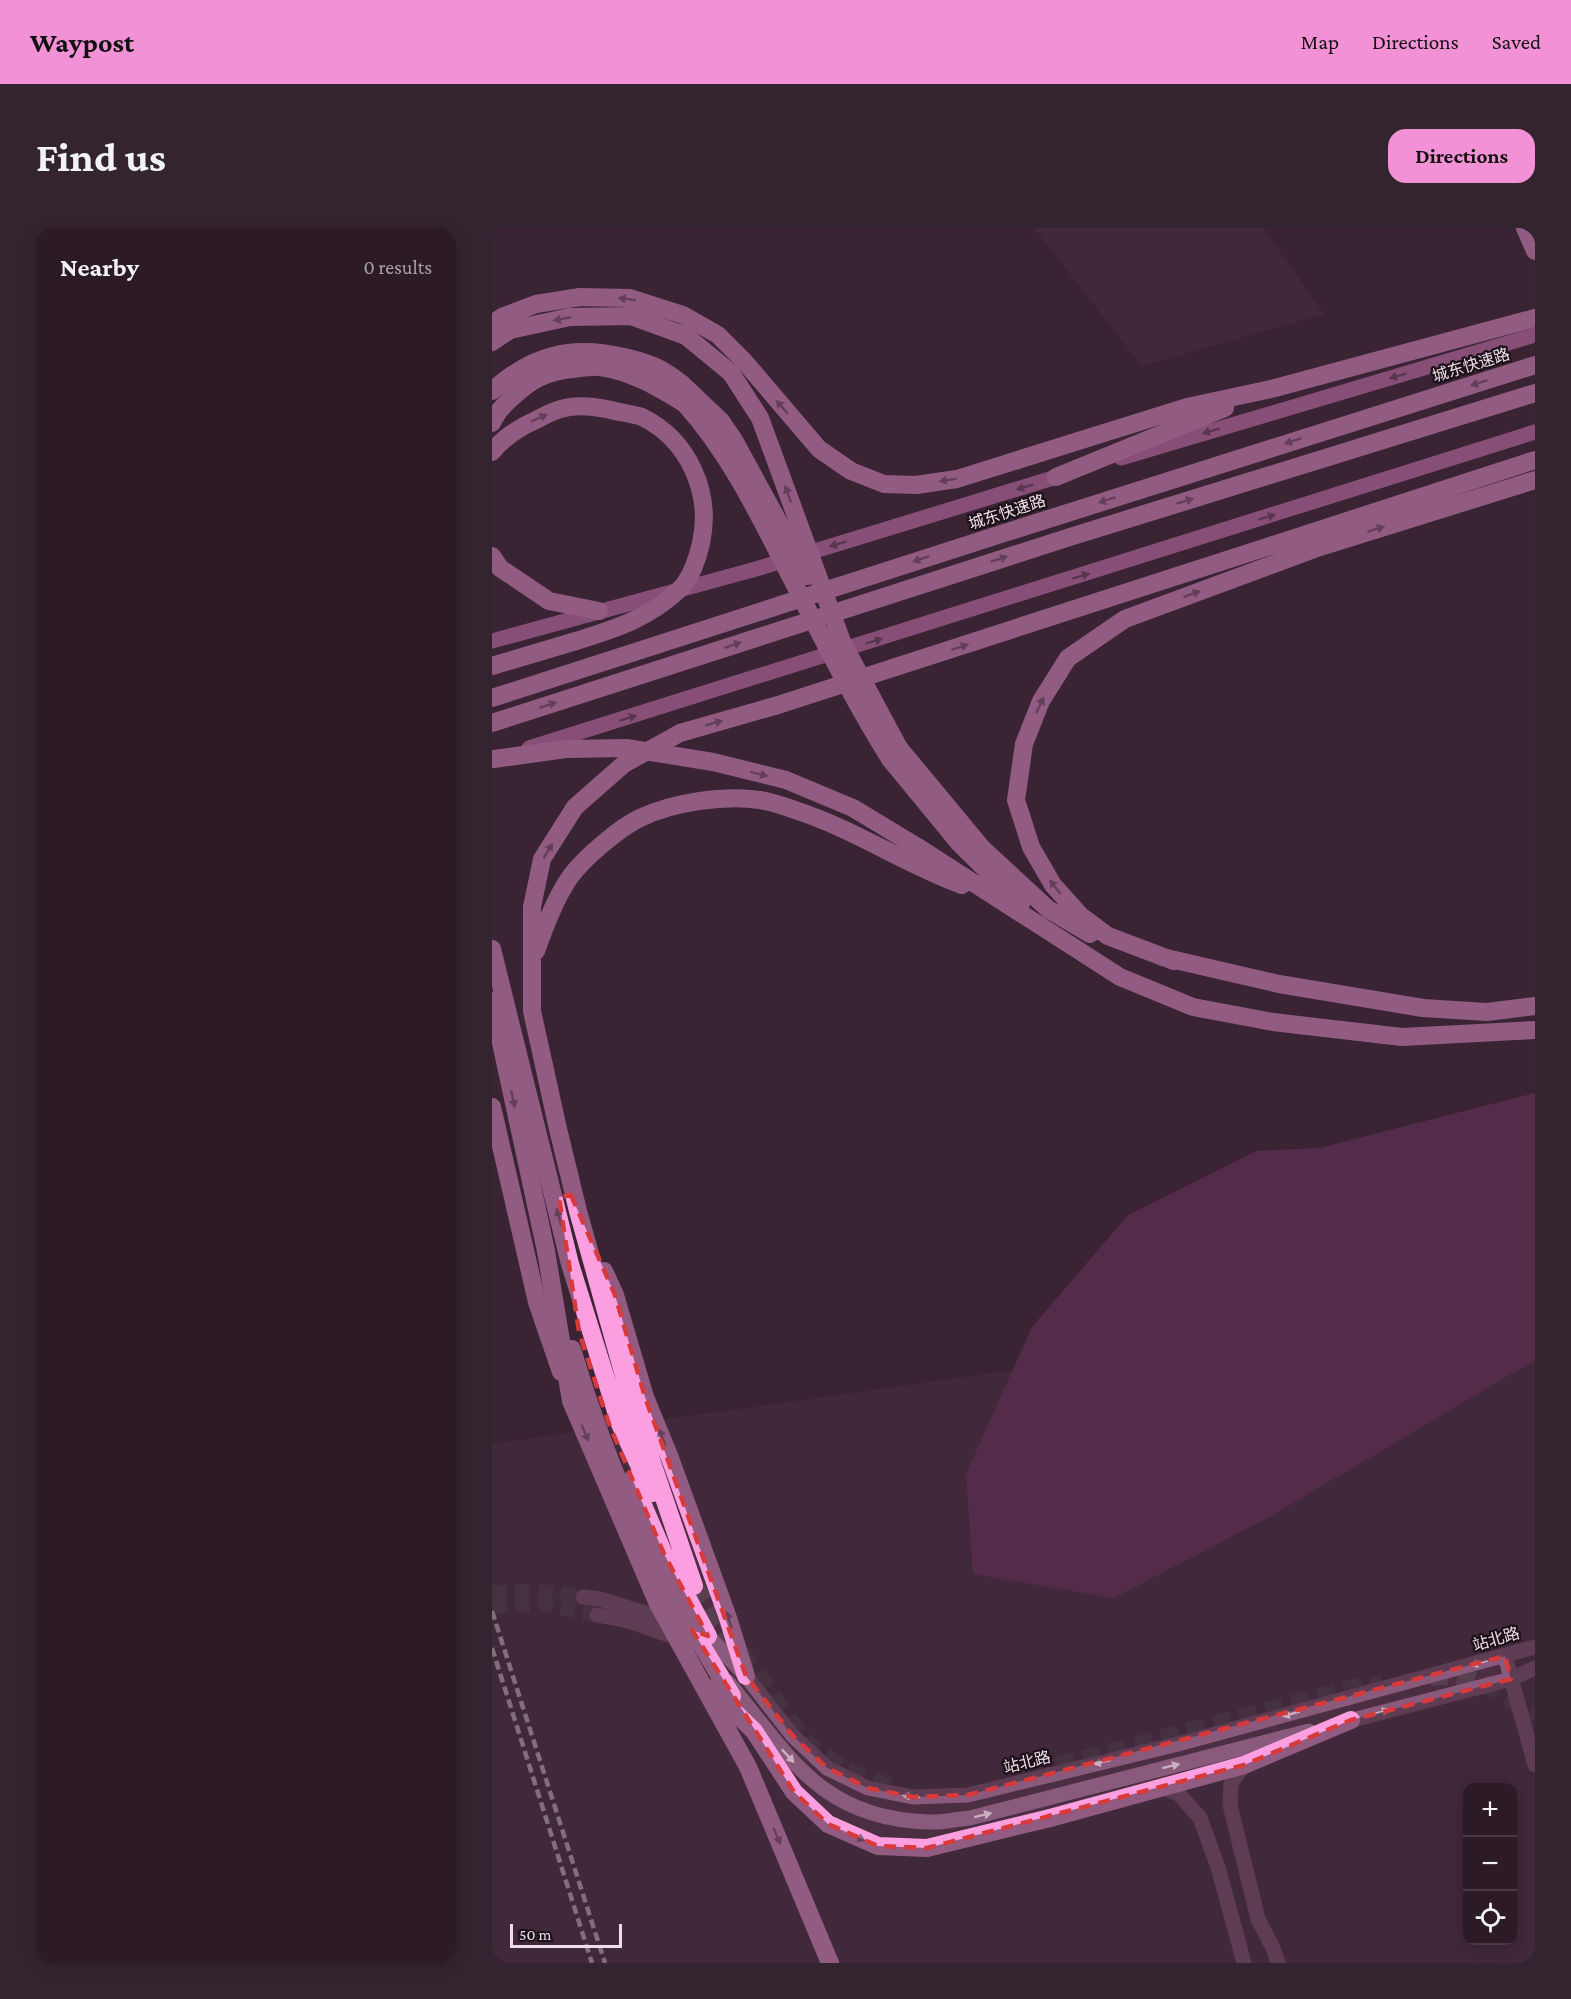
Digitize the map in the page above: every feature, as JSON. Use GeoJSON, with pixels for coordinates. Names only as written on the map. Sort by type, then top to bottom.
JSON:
{"type":"FeatureCollection","features":[{"type":"Feature","properties":{"kind":"highway"},"geometry":{"type":"LineString","coordinates":[[1525,228],[1535,251]]}},
{"type":"Feature","properties":{"kind":"highway"},"geometry":{"type":"LineString","coordinates":[[492,324],[502,317],[536,304],[580,297],[630,298],[683,315],[718,335],[819,449],[851,471],[884,484],[916,485],[957,479],[1188,407],[1271,389],[1535,318]]}},
{"type":"Feature","properties":{"kind":"highway"},"geometry":{"type":"LineString","coordinates":[[492,342],[510,330],[570,316],[631,316],[686,336],[731,373],[760,418],[844,647]]}},
{"type":"Feature","properties":{"kind":"highway"},"geometry":{"type":"LineString","coordinates":[[492,391],[505,379],[530,364],[571,351],[599,352],[663,368],[682,384],[721,421],[734,440],[844,647],[894,753],[982,848],[1048,909],[1088,934],[1174,961],[1279,984],[1423,1008],[1487,1012],[1535,1006]]}},
{"type":"Feature","properties":{"kind":"highway","name":"城东快速路"},"geometry":{"type":"LineString","coordinates":[[492,698],[1535,365]]}},
{"type":"Feature","properties":{"kind":"highway"},"geometry":{"type":"LineString","coordinates":[[492,423],[495,415],[513,396],[535,378],[557,370],[598,366],[622,372],[658,388],[685,404],[707,429],[729,460],[857,706],[959,843],[1046,930]]}},
{"type":"Feature","properties":{"kind":"highway"},"geometry":{"type":"LineString","coordinates":[[1056,477],[1271,389]]}},
{"type":"Feature","properties":{"kind":"highway"},"geometry":{"type":"LineString","coordinates":[[492,723],[1058,540],[1535,393]]}},
{"type":"Feature","properties":{"kind":"highway"},"geometry":{"type":"LineString","coordinates":[[492,452],[525,424],[562,408],[600,407],[641,417],[672,438],[693,466],[702,496],[705,523],[693,568],[683,587],[657,608],[624,626],[492,666]]}},
{"type":"Feature","properties":{"kind":"highway"},"geometry":{"type":"LineString","coordinates":[[498,1004],[566,1245],[620,1424],[694,1586],[631,1401],[578,1211],[532,1011],[532,907],[542,859],[575,807],[624,764],[680,733],[778,705],[1535,460]]}},
{"type":"Feature","properties":{"kind":"highway"},"geometry":{"type":"LineString","coordinates":[[1174,961],[1108,936],[1081,916],[1053,885],[1031,847],[1016,800],[1024,744],[1041,701],[1068,658],[1125,619],[1314,549],[1535,480]]}},
{"type":"Feature","properties":{"kind":"highway"},"geometry":{"type":"LineString","coordinates":[[492,556],[500,568],[549,602],[599,611]]}},
{"type":"Feature","properties":{"kind":"highway"},"geometry":{"type":"LineString","coordinates":[[493,759],[566,749],[626,748],[713,762],[786,780],[853,808],[1120,977],[1193,1007],[1273,1022],[1402,1037],[1535,1030]]}},
{"type":"Feature","properties":{"kind":"highway"},"geometry":{"type":"LineString","coordinates":[[531,964],[550,914],[571,876],[599,847],[639,818],[684,803],[760,800],[797,810],[863,837],[944,878],[997,898]]}},
{"type":"Feature","properties":{"kind":"highway"},"geometry":{"type":"LineString","coordinates":[[492,949],[498,1004],[549,1269],[571,1401]]}},
{"type":"Feature","properties":{"kind":"highway"},"geometry":{"type":"LineString","coordinates":[[492,1107],[537,1302],[571,1401],[658,1604],[748,1767],[830,1963]]}},
{"type":"Feature","properties":{"kind":"highway"},"geometry":{"type":"LineString","coordinates":[[578,1211],[615,1295],[645,1397],[670,1458],[727,1615],[746,1676]]}},
{"type":"Feature","properties":{"kind":"highway"},"geometry":{"type":"LineString","coordinates":[[566,1245],[579,1332],[609,1424],[664,1554],[708,1636]]}},
{"type":"Feature","properties":{"kind":"highway"},"geometry":{"type":"LineString","coordinates":[[549,1269],[589,1405],[639,1527],[686,1620],[754,1731],[794,1792],[828,1824],[878,1846],[927,1848],[1050,1818],[1244,1765],[1351,1720]]}},
{"type":"Feature","properties":{"kind":"highway"},"geometry":{"type":"LineString","coordinates":[[658,1604],[727,1705],[754,1731]]}},
{"type":"Feature","properties":{"kind":"main road"},"geometry":{"type":"LineString","coordinates":[[492,641],[756,569],[1056,477],[1535,335]]}},
{"type":"Feature","properties":{"kind":"main road"},"geometry":{"type":"LineString","coordinates":[[493,759],[1535,432]]}},
{"type":"Feature","properties":{"kind":"street","name":"站北路"},"geometry":{"type":"LineString","coordinates":[[583,1597],[600,1599],[664,1618],[708,1636],[746,1676],[792,1736],[827,1768],[868,1788],[913,1797],[968,1795],[1178,1744],[1535,1647]]}},
{"type":"Feature","properties":{"kind":"street"},"geometry":{"type":"LineString","coordinates":[[597,1615],[628,1621],[692,1643],[729,1683],[774,1741],[808,1777],[842,1803],[888,1818],[930,1822],[970,1818],[1511,1679],[1535,1668]]}},
{"type":"Feature","properties":{"kind":"street"},"geometry":{"type":"LineString","coordinates":[[1505,1656],[1535,1765]]}},
{"type":"Feature","properties":{"kind":"street"},"geometry":{"type":"LineString","coordinates":[[1244,1765],[1231,1783],[1230,1805],[1268,1963]]}},
{"type":"Feature","properties":{"kind":"street"},"geometry":{"type":"LineString","coordinates":[[1162,1787],[1179,1794],[1200,1818],[1218,1867],[1244,1963]]}},
{"type":"Feature","properties":{"kind":"street"},"geometry":{"type":"LineString","coordinates":[[1258,1919],[1278,1963]]}},
{"type":"Feature","properties":{"kind":"highlighted area"},"geometry":{"type":"Polygon","coordinates":[[[571,1195],[615,1295],[645,1397],[746,1676],[792,1735],[827,1768],[868,1788],[913,1797],[968,1795],[1505,1656],[1511,1679],[1351,1720],[1244,1765],[927,1848],[878,1846],[828,1824],[794,1792],[692,1630],[708,1636],[664,1554],[609,1424],[579,1332],[559,1197],[571,1195]]]}},
{"type":"Feature","properties":{"kind":"shaded area"},"geometry":{"type":"Polygon","coordinates":[[[1034,228],[1263,228],[1324,314],[1142,366],[1034,228]]]}},
{"type":"Feature","properties":{"kind":"shaded area"},"geometry":{"type":"Polygon","coordinates":[[[1535,1093],[1535,1360],[1271,1516],[1114,1598],[973,1574],[966,1474],[1032,1327],[1128,1215],[1256,1151],[1320,1148],[1535,1093]]]}},
{"type":"Feature","properties":{"kind":"shaded area"},"geometry":{"type":"Polygon","coordinates":[[[1535,1296],[1535,1963],[492,1963],[492,1444],[1535,1296]]]}},
{"type":"Feature","properties":{"kind":"tunnel"},"geometry":{"type":"LineString","coordinates":[[694,1586],[804,1741],[845,1771],[894,1788]]}},
{"type":"Feature","properties":{"kind":"tunnel"},"geometry":{"type":"LineString","coordinates":[[492,1593],[537,1591],[583,1597]]}},
{"type":"Feature","properties":{"kind":"tunnel"},"geometry":{"type":"LineString","coordinates":[[492,1607],[539,1604],[597,1615]]}},
{"type":"Feature","properties":{"kind":"tunnel"},"geometry":{"type":"LineString","coordinates":[[1430,1677],[1460,1677],[1487,1686],[1512,1700],[1535,1719]]}},
{"type":"Feature","properties":{"kind":"tunnel"},"geometry":{"type":"LineString","coordinates":[[1057,1766],[1354,1688],[1382,1684]]}},
{"type":"Feature","properties":{"kind":"railway"},"geometry":{"type":"LineString","coordinates":[[492,1611],[605,1963]]}},
{"type":"Feature","properties":{"kind":"railway"},"geometry":{"type":"LineString","coordinates":[[492,1648],[592,1963]]}}]}
